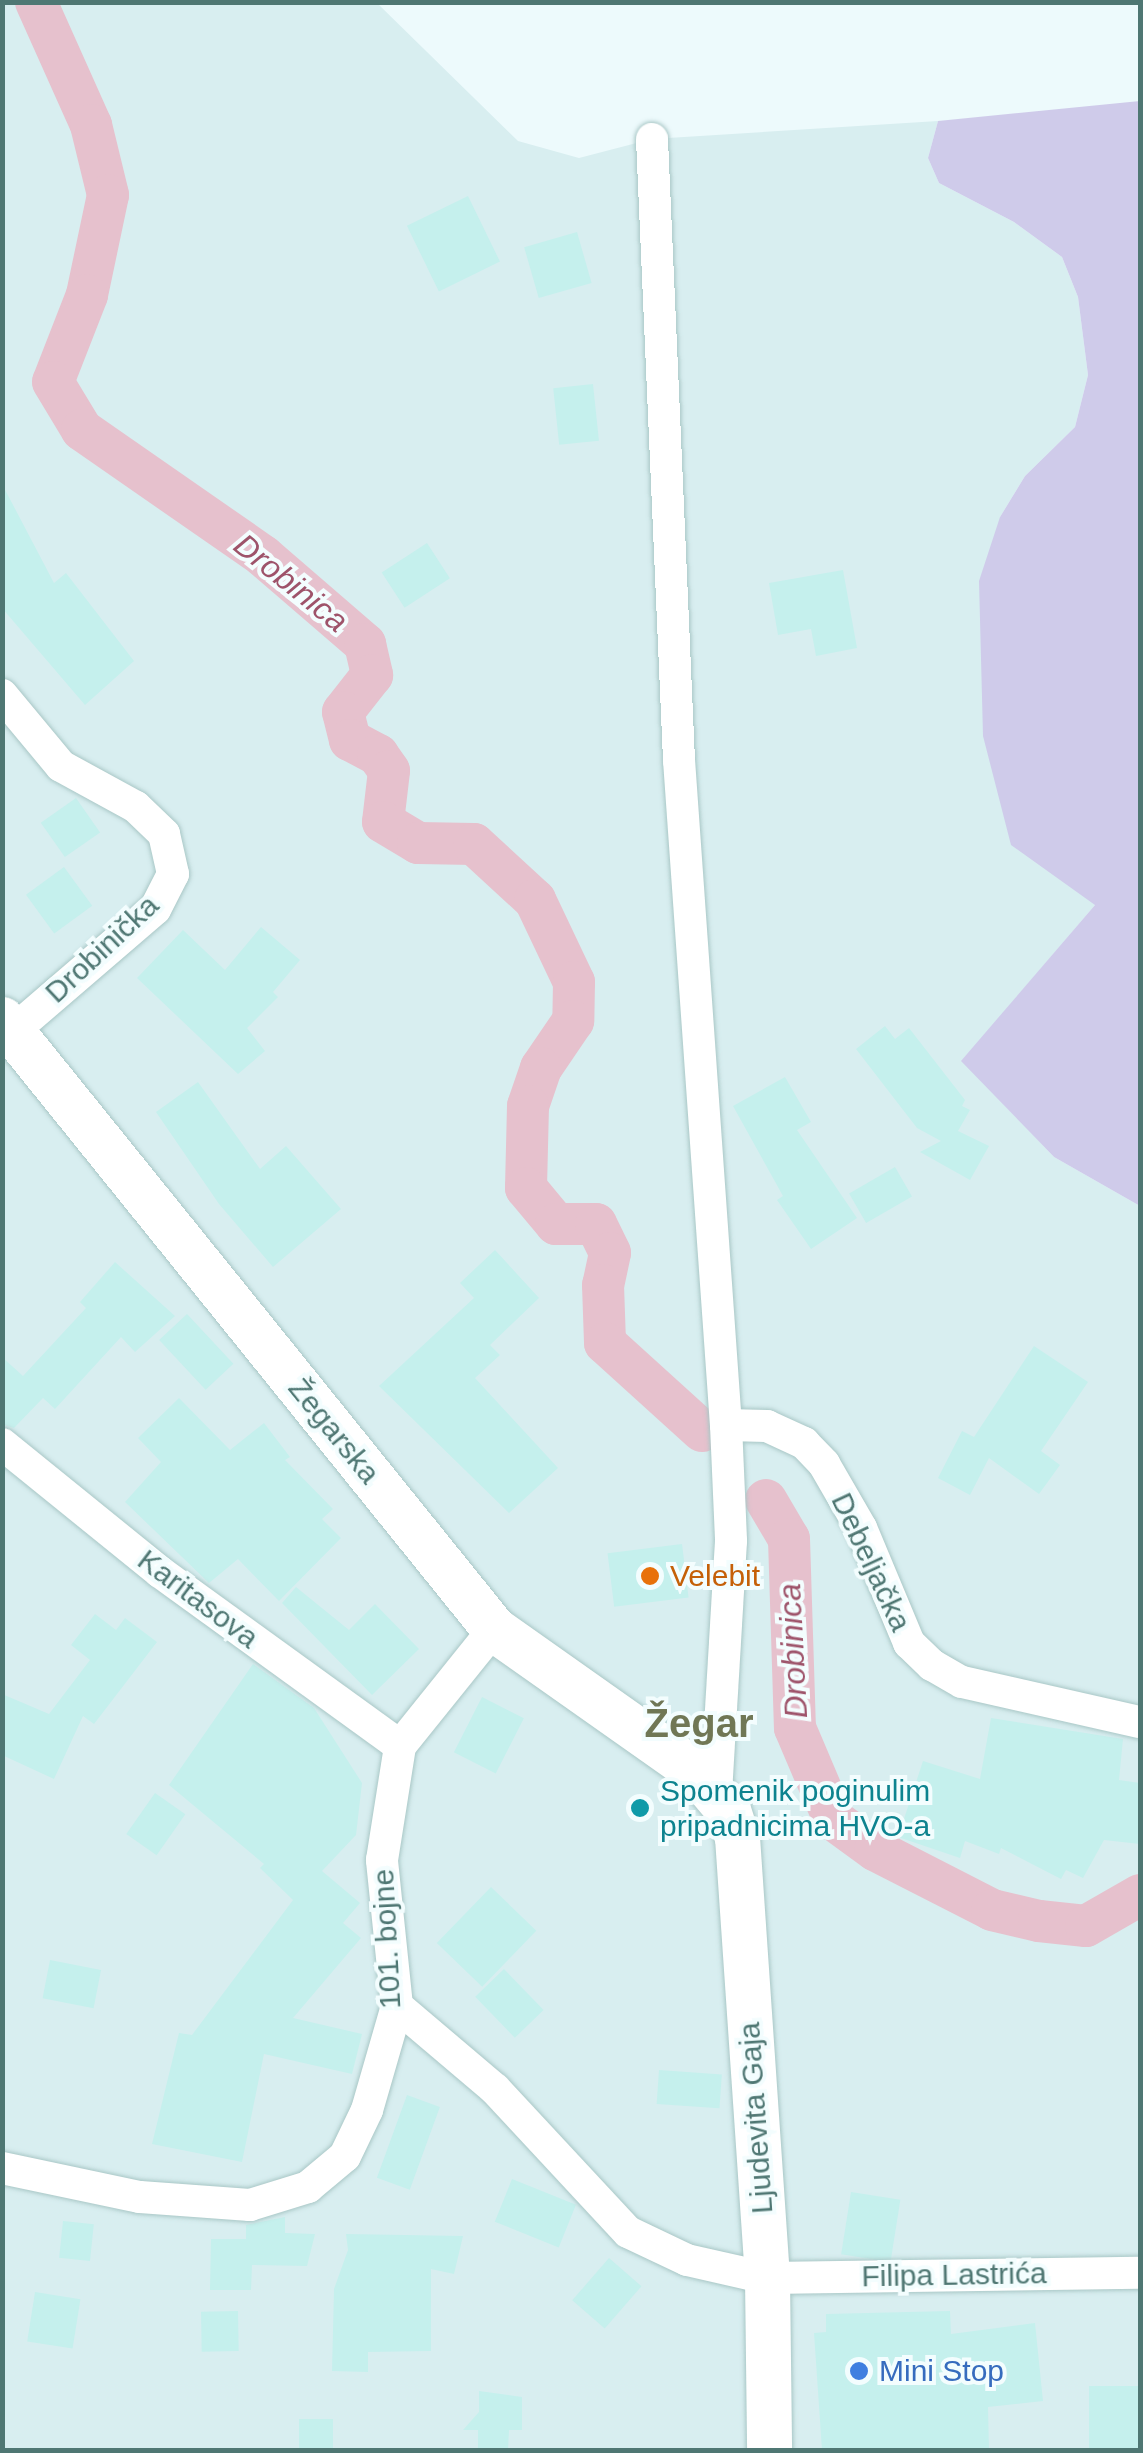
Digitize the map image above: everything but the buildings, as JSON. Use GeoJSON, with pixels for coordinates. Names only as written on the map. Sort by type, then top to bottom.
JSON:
{"type":"FeatureCollection","features":[{"type":"Feature","properties":{"kind":"street"},"geometry":{"type":"LineString","coordinates":[[652,139],[679,760],[731,1541],[716,1790]]}},
{"type":"Feature","properties":{"kind":"street","name":"Drobinička"},"geometry":{"type":"LineString","coordinates":[[2,695],[61,766],[136,806],[164,834],[173,874],[154,909],[7,1025]]}},
{"type":"Feature","properties":{"kind":"street","name":"Žegarska"},"geometry":{"type":"LineString","coordinates":[[7,1025],[494,1628],[716,1790]]}},
{"type":"Feature","properties":{"kind":"street","name":"Debeljačka"},"geometry":{"type":"LineString","coordinates":[[726,1426],[767,1426],[804,1443],[824,1464],[861,1528],[909,1643],[932,1666],[962,1682],[1140,1722]]}},
{"type":"Feature","properties":{"kind":"street","name":"Karitasova"},"geometry":{"type":"LineString","coordinates":[[2,1444],[160,1572],[400,1746]]}},
{"type":"Feature","properties":{"kind":"street","name":"101. bojne"},"geometry":{"type":"LineString","coordinates":[[2,2168],[140,2197],[250,2205],[308,2186],[345,2156],[367,2110],[396,2006],[382,1860],[400,1746],[494,1628]]}},
{"type":"Feature","properties":{"kind":"street","name":"Ljudevita Gaja"},"geometry":{"type":"LineString","coordinates":[[716,1790],[738,1837],[767,2278],[768,2450]]}},
{"type":"Feature","properties":{"kind":"street","name":"Filipa Lastrića"},"geometry":{"type":"LineString","coordinates":[[396,2006],[495,2089],[628,2232],[687,2260],[767,2278],[1140,2273]]}},
{"type":"Feature","properties":{"kind":"shaded area"},"geometry":{"type":"Polygon","coordinates":[[[3,3],[377,3],[518,141],[579,158],[652,139],[938,121],[928,158],[939,183],[1014,222],[1062,257],[1078,297],[1088,375],[1075,427],[1025,476],[1000,517],[1095,905],[962,1061],[1054,1157],[1140,1206],[1140,2450],[3,2450],[3,3]]]}},
{"type":"Feature","properties":{"kind":"shaded area"},"geometry":{"type":"Polygon","coordinates":[[[1140,101],[1140,1206],[1054,1157],[961,1061],[1095,905],[1011,845],[983,736],[979,581],[1000,517],[1025,476],[1075,427],[1088,375],[1078,297],[1062,257],[1014,222],[939,183],[928,158],[938,121],[1140,101]]]}},
{"type":"Feature","properties":{"kind":"waterway","name":"Drobinica"},"geometry":{"type":"LineString","coordinates":[[36,2],[91,125],[108,195],[87,295],[53,382],[82,430],[263,556],[365,644],[372,675],[343,712],[350,740],[378,755],[389,771],[383,822],[418,843],[474,844],[535,900],[574,982],[573,1021],[541,1068],[528,1106],[526,1188],[556,1224],[596,1224],[610,1253],[603,1285],[605,1343],[702,1431]]}},
{"type":"Feature","properties":{"kind":"waterway","name":"Drobinica"},"geometry":{"type":"LineString","coordinates":[[766,1500],[789,1539],[795,1728],[834,1820],[875,1850],[992,1910],[1086,1926],[1140,1895]]}},
{"type":"Feature","properties":{"kind":"place","name":"Velebit"},"geometry":{"type":"Point","coordinates":[650,1576]}},
{"type":"Feature","properties":{"kind":"place","name":"Spomenik poginulim pripadnicima HVO-a"},"geometry":{"type":"Point","coordinates":[640,1808]}},
{"type":"Feature","properties":{"kind":"place","name":"Mini Stop"},"geometry":{"type":"Point","coordinates":[859,2371]}},
{"type":"Feature","properties":{"kind":"district","name":"Žegar"},"geometry":{"type":"Point","coordinates":[699,1723]}}]}
